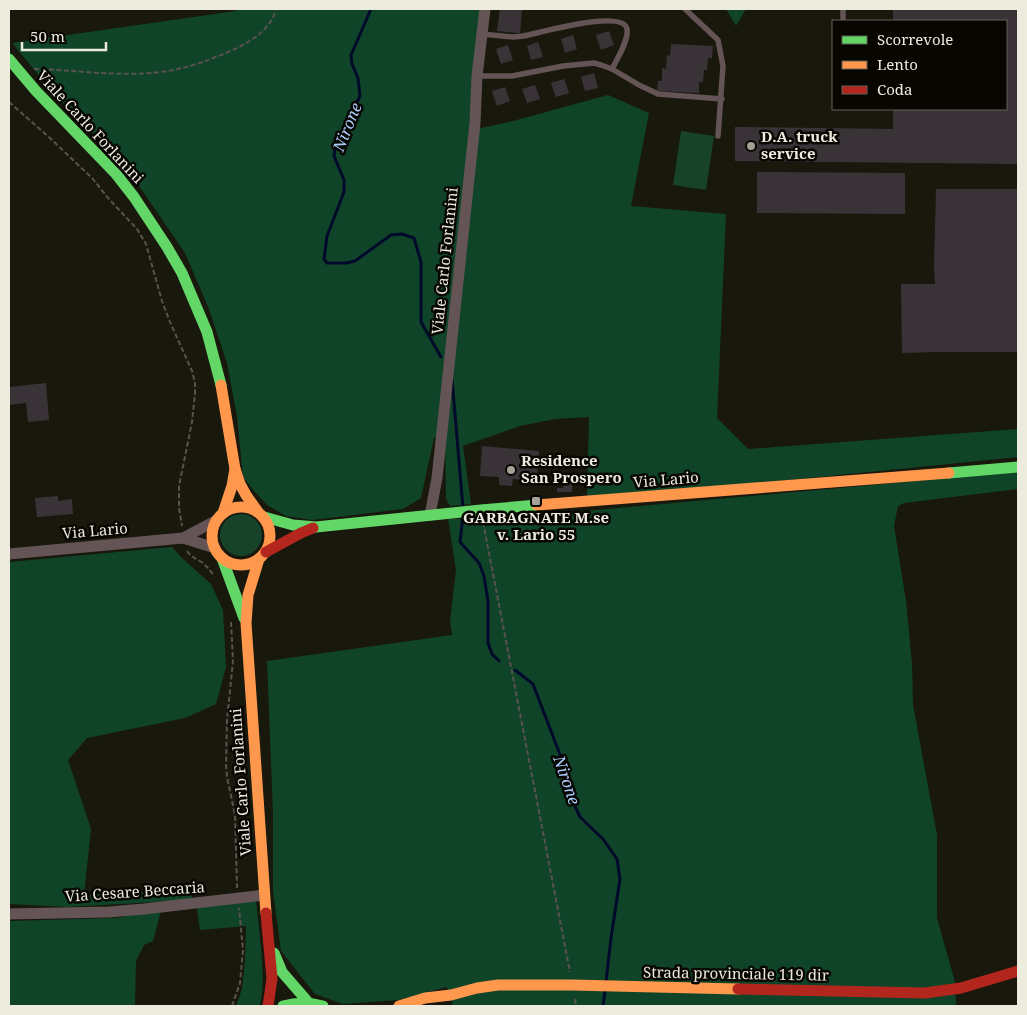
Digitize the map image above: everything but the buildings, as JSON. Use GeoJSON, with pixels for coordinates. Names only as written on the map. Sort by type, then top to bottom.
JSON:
{"type":"FeatureCollection","features":[{"type":"Feature","properties":{"kind":"street","name":"Viale Carlo Forlanini"},"geometry":{"type":"LineString","coordinates":[[430,515],[437,478],[475,123],[477,76],[485,9]]}},
{"type":"Feature","properties":{"kind":"street","name":"Viale Carlo Forlanini"},"geometry":{"type":"LineString","coordinates":[[9,59],[36,91],[116,174],[134,197],[167,247],[182,274],[207,332],[220,378],[230,434],[234,469],[232,486],[220,517]]}},
{"type":"Feature","properties":{"kind":"street","name":"Via Lario"},"geometry":{"type":"LineString","coordinates":[[261,514],[293,525],[316,526],[476,510],[1018,466]]}},
{"type":"Feature","properties":{"kind":"street","name":"Viale Carlo Forlanini"},"geometry":{"type":"LineString","coordinates":[[234,469],[246,495],[261,514]]}},
{"type":"Feature","properties":{"kind":"street"},"geometry":{"type":"LineString","coordinates":[[240,507],[249,508],[261,514],[268,523],[271,538],[269,546],[262,556],[252,563],[244,565],[229,562],[222,558],[215,548],[212,538],[213,529],[220,517],[231,508],[240,507]]}},
{"type":"Feature","properties":{"kind":"street","name":"Via Lario"},"geometry":{"type":"LineString","coordinates":[[183,538],[220,517]]}},
{"type":"Feature","properties":{"kind":"street","name":"Via Lario"},"geometry":{"type":"LineString","coordinates":[[262,556],[316,526]]}},
{"type":"Feature","properties":{"kind":"street","name":"Via Lario"},"geometry":{"type":"LineString","coordinates":[[9,554],[183,538],[215,548]]}},
{"type":"Feature","properties":{"kind":"street","name":"Viale Carlo Forlanini"},"geometry":{"type":"LineString","coordinates":[[262,556],[248,596],[246,623],[264,895],[272,979],[268,1006]]}},
{"type":"Feature","properties":{"kind":"street","name":"Viale Carlo Forlanini"},"geometry":{"type":"LineString","coordinates":[[222,558],[246,623]]}},
{"type":"Feature","properties":{"kind":"street","name":"Via Cesare Beccaria"},"geometry":{"type":"LineString","coordinates":[[9,914],[109,912],[264,895]]}},
{"type":"Feature","properties":{"kind":"street","name":"Viale Carlo Forlanini"},"geometry":{"type":"LineString","coordinates":[[269,940],[282,972],[308,1002]]}},
{"type":"Feature","properties":{"kind":"street","name":"Strada provinciale 119 dir"},"geometry":{"type":"LineString","coordinates":[[399,1006],[430,997],[451,995],[498,985],[632,986],[925,993],[961,988],[1018,971]]}},
{"type":"Feature","properties":{"kind":"street","name":"Strada provinciale 119 dir"},"geometry":{"type":"LineString","coordinates":[[432,1006],[451,995]]}},
{"type":"Feature","properties":{"kind":"street"},"geometry":{"type":"LineString","coordinates":[[283,1006],[299,1002],[323,1006]]}},
{"type":"Feature","properties":{"kind":"lane"},"geometry":{"type":"LineString","coordinates":[[685,9],[718,40],[723,66],[718,136]]}},
{"type":"Feature","properties":{"kind":"lane"},"geometry":{"type":"LineString","coordinates":[[481,34],[513,37],[581,23],[611,21],[622,23],[627,29],[626,40],[612,69]]}},
{"type":"Feature","properties":{"kind":"lane"},"geometry":{"type":"LineString","coordinates":[[477,76],[512,76],[589,63],[612,69],[658,94],[722,99]]}},
{"type":"Feature","properties":{"kind":"path"},"geometry":{"type":"LineString","coordinates":[[34,69],[125,74],[168,71],[190,66],[222,55],[256,37],[267,28],[274,18],[276,9]]}},
{"type":"Feature","properties":{"kind":"path"},"geometry":{"type":"LineString","coordinates":[[476,510],[576,1006]]}},
{"type":"Feature","properties":{"kind":"green space"},"geometry":{"type":"Polygon","coordinates":[[[236,9],[481,9],[472,118],[481,128],[608,95],[649,113],[631,206],[726,214],[717,418],[748,449],[1018,429],[1018,457],[689,490],[587,496],[589,417],[555,419],[520,426],[463,446],[471,504],[450,506],[446,499],[445,439],[434,438],[421,498],[403,509],[312,520],[286,516],[267,505],[243,477],[237,416],[227,363],[209,309],[185,253],[126,167],[55,95],[12,43],[236,11],[236,9]]]}},
{"type":"Feature","properties":{"kind":"green space"},"geometry":{"type":"Polygon","coordinates":[[[726,9],[746,9],[736,26],[726,9]]]}},
{"type":"Feature","properties":{"kind":"green space"},"geometry":{"type":"Polygon","coordinates":[[[681,131],[714,136],[706,190],[673,185],[681,131]]]}},
{"type":"Feature","properties":{"kind":"green space"},"geometry":{"type":"Polygon","coordinates":[[[1018,472],[1018,489],[904,503],[898,506],[894,526],[906,601],[912,664],[913,705],[937,835],[937,918],[955,982],[956,1006],[450,1006],[453,1004],[447,987],[398,1000],[343,1004],[315,994],[281,951],[273,891],[273,812],[267,661],[452,635],[450,622],[456,570],[448,519],[496,519],[1018,472]]]}},
{"type":"Feature","properties":{"kind":"green space"},"geometry":{"type":"Polygon","coordinates":[[[237,514],[245,514],[256,520],[262,535],[256,550],[245,556],[237,556],[226,550],[220,539],[220,531],[226,520],[237,514]]]}},
{"type":"Feature","properties":{"kind":"green space"},"geometry":{"type":"Polygon","coordinates":[[[172,547],[211,584],[223,610],[226,667],[216,704],[185,718],[87,738],[68,760],[91,829],[84,895],[161,891],[192,886],[192,900],[67,907],[9,904],[9,562],[172,547]]]}},
{"type":"Feature","properties":{"kind":"green space"},"geometry":{"type":"Polygon","coordinates":[[[256,900],[263,970],[262,996],[259,1006],[236,1006],[242,989],[246,926],[200,930],[197,908],[256,900]]]}},
{"type":"Feature","properties":{"kind":"green space"},"geometry":{"type":"Polygon","coordinates":[[[161,911],[153,941],[144,945],[136,961],[135,1006],[9,1006],[9,921],[115,918],[161,911]]]}},
{"type":"Feature","properties":{"kind":"waterway","name":"Nirone"},"geometry":{"type":"LineString","coordinates":[[371,9],[351,55],[352,64],[358,78],[360,96],[335,147],[334,156],[344,180],[344,192],[327,236],[324,259],[327,263],[355,261],[391,235],[402,234],[414,238],[421,262],[421,322],[441,357]]}},
{"type":"Feature","properties":{"kind":"waterway","name":"Nirone"},"geometry":{"type":"LineString","coordinates":[[452,379],[463,508]]}},
{"type":"Feature","properties":{"kind":"waterway","name":"Nirone"},"geometry":{"type":"LineString","coordinates":[[463,516],[460,542],[479,563],[484,576],[488,601],[488,643],[492,654],[499,661]]}},
{"type":"Feature","properties":{"kind":"waterway","name":"Nirone"},"geometry":{"type":"LineString","coordinates":[[515,670],[533,684],[567,773],[574,804],[580,817],[603,839],[617,859],[620,879],[606,982]]}},
{"type":"Feature","properties":{"kind":"waterway","name":"Nirone"},"geometry":{"type":"LineString","coordinates":[[603,1006],[605,991]]}},
{"type":"Feature","properties":{"kind":"traffic: fast"},"geometry":{"type":"LineString","coordinates":[[9,59],[36,91],[116,174],[134,197],[167,247],[182,273],[207,332],[221,385]]}},
{"type":"Feature","properties":{"kind":"traffic: fast"},"geometry":{"type":"LineString","coordinates":[[949,473],[1018,467]]}},
{"type":"Feature","properties":{"kind":"traffic: fast"},"geometry":{"type":"LineString","coordinates":[[264,517],[293,525],[316,527],[537,505]]}},
{"type":"Feature","properties":{"kind":"traffic: fast"},"geometry":{"type":"LineString","coordinates":[[222,558],[244,618]]}},
{"type":"Feature","properties":{"kind":"traffic: fast"},"geometry":{"type":"LineString","coordinates":[[274,953],[282,972],[308,1002]]}},
{"type":"Feature","properties":{"kind":"traffic: fast"},"geometry":{"type":"LineString","coordinates":[[283,1006],[303,1003],[323,1006]]}},
{"type":"Feature","properties":{"kind":"traffic: slow"},"geometry":{"type":"LineString","coordinates":[[221,385],[235,469],[240,484],[258,512]]}},
{"type":"Feature","properties":{"kind":"traffic: slow"},"geometry":{"type":"LineString","coordinates":[[223,513],[232,486],[235,469]]}},
{"type":"Feature","properties":{"kind":"traffic: slow"},"geometry":{"type":"LineString","coordinates":[[537,505],[949,473]]}},
{"type":"Feature","properties":{"kind":"traffic: slow"},"geometry":{"type":"LineString","coordinates":[[235,507],[247,507],[262,515],[270,530],[270,536],[270,542],[262,557],[247,565],[235,565],[220,557],[212,542],[212,530],[220,515],[235,507]]}},
{"type":"Feature","properties":{"kind":"traffic: slow"},"geometry":{"type":"LineString","coordinates":[[259,559],[248,595],[246,623],[266,913]]}},
{"type":"Feature","properties":{"kind":"traffic: slow"},"geometry":{"type":"LineString","coordinates":[[399,1006],[425,998],[451,995],[498,985],[738,989]]}},
{"type":"Feature","properties":{"kind":"traffic: jam"},"geometry":{"type":"LineString","coordinates":[[266,552],[313,528]]}},
{"type":"Feature","properties":{"kind":"traffic: jam"},"geometry":{"type":"LineString","coordinates":[[266,913],[272,979],[268,1006]]}},
{"type":"Feature","properties":{"kind":"traffic: jam"},"geometry":{"type":"LineString","coordinates":[[738,989],[925,993],[961,988],[1018,971]]}},
{"type":"Feature","properties":{"kind":"place","name":"D.A. truck service"},"geometry":{"type":"Point","coordinates":[751,146]}},
{"type":"Feature","properties":{"kind":"place","name":"Residence San Prospero"},"geometry":{"type":"Point","coordinates":[511,470]}},
{"type":"Feature","properties":{"kind":"place","name":"GARBAGNATE M.se v. Lario 55"},"geometry":{"type":"Point","coordinates":[536,501]}}]}
